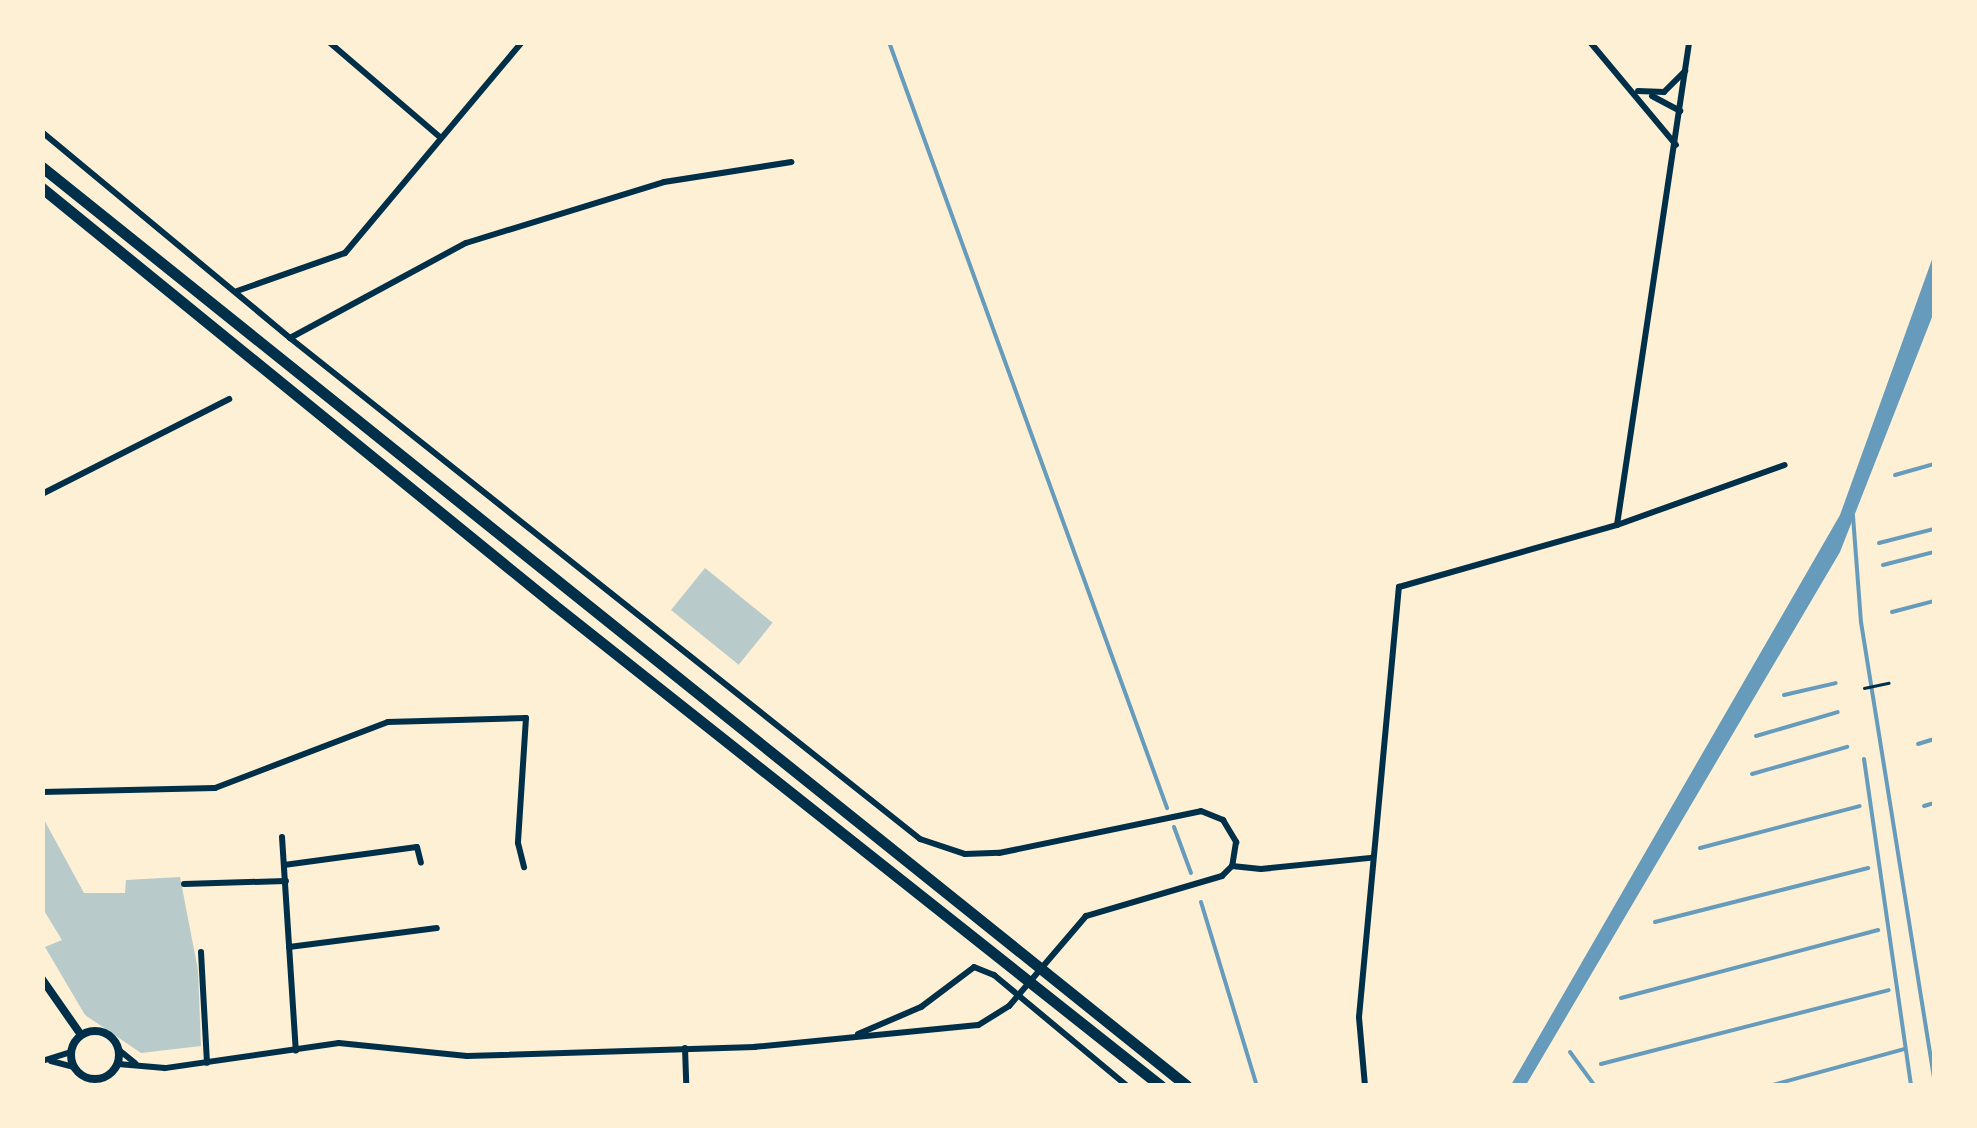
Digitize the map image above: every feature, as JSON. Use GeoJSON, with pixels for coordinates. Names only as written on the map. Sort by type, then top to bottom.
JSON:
{"type":"FeatureCollection","features":[{"type":"Feature","properties":{"kind":"highway"},"geometry":{"type":"LineString","coordinates":[[42,167],[1187,1086]]}},
{"type":"Feature","properties":{"kind":"highway"},"geometry":{"type":"LineString","coordinates":[[42,188],[553,604],[1162,1086]]}},
{"type":"Feature","properties":{"kind":"street"},"geometry":{"type":"LineString","coordinates":[[330,42],[440,137]]}},
{"type":"Feature","properties":{"kind":"street"},"geometry":{"type":"LineString","coordinates":[[236,291],[344,253],[522,42]]}},
{"type":"Feature","properties":{"kind":"street"},"geometry":{"type":"LineString","coordinates":[[1590,42],[1676,144]]}},
{"type":"Feature","properties":{"kind":"street"},"geometry":{"type":"LineString","coordinates":[[1617,524],[1690,42]]}},
{"type":"Feature","properties":{"kind":"street"},"geometry":{"type":"LineString","coordinates":[[1647,94],[1668,89],[1686,70]]}},
{"type":"Feature","properties":{"kind":"street"},"geometry":{"type":"LineString","coordinates":[[1630,86],[1680,113]]}},
{"type":"Feature","properties":{"kind":"street"},"geometry":{"type":"LineString","coordinates":[[1658,119],[1680,113]]}},
{"type":"Feature","properties":{"kind":"street"},"geometry":{"type":"LineString","coordinates":[[42,132],[290,338],[920,839],[982,854],[1201,811],[1223,820],[1233,833],[1232,866]]}},
{"type":"Feature","properties":{"kind":"street"},"geometry":{"type":"LineString","coordinates":[[290,338],[466,243],[664,182],[791,162]]}},
{"type":"Feature","properties":{"kind":"street"},"geometry":{"type":"LineString","coordinates":[[42,494],[228,399]]}},
{"type":"Feature","properties":{"kind":"street"},"geometry":{"type":"LineString","coordinates":[[1365,1086],[1359,1017],[1399,587],[1617,524],[1784,465]]}},
{"type":"Feature","properties":{"kind":"street"},"geometry":{"type":"LineString","coordinates":[[42,792],[215,788],[388,722],[526,718],[518,843],[524,867]]}},
{"type":"Feature","properties":{"kind":"street"},"geometry":{"type":"LineString","coordinates":[[282,837],[296,1051]]}},
{"type":"Feature","properties":{"kind":"street"},"geometry":{"type":"LineString","coordinates":[[284,865],[417,847],[421,863]]}},
{"type":"Feature","properties":{"kind":"street"},"geometry":{"type":"LineString","coordinates":[[118,1064],[207,1063],[375,1042],[467,1056],[685,1048],[978,1025],[1009,1006],[1064,938],[1104,906],[1216,879],[1232,866],[1257,870],[1371,858]]}},
{"type":"Feature","properties":{"kind":"street"},"geometry":{"type":"LineString","coordinates":[[184,884],[286,882]]}},
{"type":"Feature","properties":{"kind":"street"},"geometry":{"type":"LineString","coordinates":[[290,948],[437,928]]}},
{"type":"Feature","properties":{"kind":"street"},"geometry":{"type":"LineString","coordinates":[[201,952],[207,1063]]}},
{"type":"Feature","properties":{"kind":"street"},"geometry":{"type":"LineString","coordinates":[[853,1037],[903,1017],[974,967],[994,976],[1126,1086]]}},
{"type":"Feature","properties":{"kind":"street"},"geometry":{"type":"LineString","coordinates":[[42,979],[81,1036]]}},
{"type":"Feature","properties":{"kind":"street"},"geometry":{"type":"LineString","coordinates":[[68,1014],[94,1031],[107,1034],[118,1050],[136,1064]]}},
{"type":"Feature","properties":{"kind":"street"},"geometry":{"type":"LineString","coordinates":[[46,1061],[71,1052],[81,1036],[94,1031]]}},
{"type":"Feature","properties":{"kind":"street"},"geometry":{"type":"LineString","coordinates":[[685,1048],[686,1086]]}},
{"type":"Feature","properties":{"kind":"street"},"geometry":{"type":"LineString","coordinates":[[46,1061],[74,1067],[101,1083],[118,1064],[118,1050]]}},
{"type":"Feature","properties":{"kind":"street"},"geometry":{"type":"LineString","coordinates":[[71,1052],[74,1067]]}},
{"type":"Feature","properties":{"kind":"path"},"geometry":{"type":"LineString","coordinates":[[1864,688],[1888,683]]}},
{"type":"Feature","properties":{"kind":"shaded area"},"geometry":{"type":"Polygon","coordinates":[[[705,568],[773,623],[739,665],[671,610],[705,568]]]}},
{"type":"Feature","properties":{"kind":"shaded area"},"geometry":{"type":"Polygon","coordinates":[[[42,816],[84,893],[125,893],[126,880],[180,877],[198,970],[201,1046],[141,1053],[85,1015],[45,947],[62,940],[43,909],[42,816]]]}},
{"type":"Feature","properties":{"kind":"water"},"geometry":{"type":"Polygon","coordinates":[[[1934,254],[1934,312],[1840,552],[1526,1085],[1511,1085],[1840,515],[1934,254]]]}},
{"type":"Feature","properties":{"kind":"waterway"},"geometry":{"type":"LineString","coordinates":[[889,42],[1167,808]]}},
{"type":"Feature","properties":{"kind":"waterway"},"geometry":{"type":"LineString","coordinates":[[1895,475],[1934,464]]}},
{"type":"Feature","properties":{"kind":"waterway"},"geometry":{"type":"LineString","coordinates":[[1853,516],[1861,622],[1934,1080]]}},
{"type":"Feature","properties":{"kind":"waterway"},"geometry":{"type":"LineString","coordinates":[[1879,543],[1934,529]]}},
{"type":"Feature","properties":{"kind":"waterway"},"geometry":{"type":"LineString","coordinates":[[1883,565],[1934,552]]}},
{"type":"Feature","properties":{"kind":"waterway"},"geometry":{"type":"LineString","coordinates":[[1892,612],[1934,601]]}},
{"type":"Feature","properties":{"kind":"waterway"},"geometry":{"type":"LineString","coordinates":[[1784,695],[1836,683]]}},
{"type":"Feature","properties":{"kind":"waterway"},"geometry":{"type":"LineString","coordinates":[[1756,736],[1838,712]]}},
{"type":"Feature","properties":{"kind":"waterway"},"geometry":{"type":"LineString","coordinates":[[1918,744],[1934,739]]}},
{"type":"Feature","properties":{"kind":"waterway"},"geometry":{"type":"LineString","coordinates":[[1752,774],[1847,747]]}},
{"type":"Feature","properties":{"kind":"waterway"},"geometry":{"type":"LineString","coordinates":[[1864,759],[1911,1086]]}},
{"type":"Feature","properties":{"kind":"waterway"},"geometry":{"type":"LineString","coordinates":[[1924,806],[1934,803]]}},
{"type":"Feature","properties":{"kind":"waterway"},"geometry":{"type":"LineString","coordinates":[[1700,848],[1860,806]]}},
{"type":"Feature","properties":{"kind":"waterway"},"geometry":{"type":"LineString","coordinates":[[1174,827],[1191,873]]}},
{"type":"Feature","properties":{"kind":"waterway"},"geometry":{"type":"LineString","coordinates":[[1655,922],[1868,868]]}},
{"type":"Feature","properties":{"kind":"waterway"},"geometry":{"type":"LineString","coordinates":[[1201,902],[1257,1086]]}},
{"type":"Feature","properties":{"kind":"waterway"},"geometry":{"type":"LineString","coordinates":[[1621,998],[1878,930]]}},
{"type":"Feature","properties":{"kind":"waterway"},"geometry":{"type":"LineString","coordinates":[[1601,1064],[1889,990]]}},
{"type":"Feature","properties":{"kind":"waterway"},"geometry":{"type":"LineString","coordinates":[[1769,1086],[1904,1049]]}},
{"type":"Feature","properties":{"kind":"waterway"},"geometry":{"type":"LineString","coordinates":[[1570,1052],[1595,1086]]}}]}
